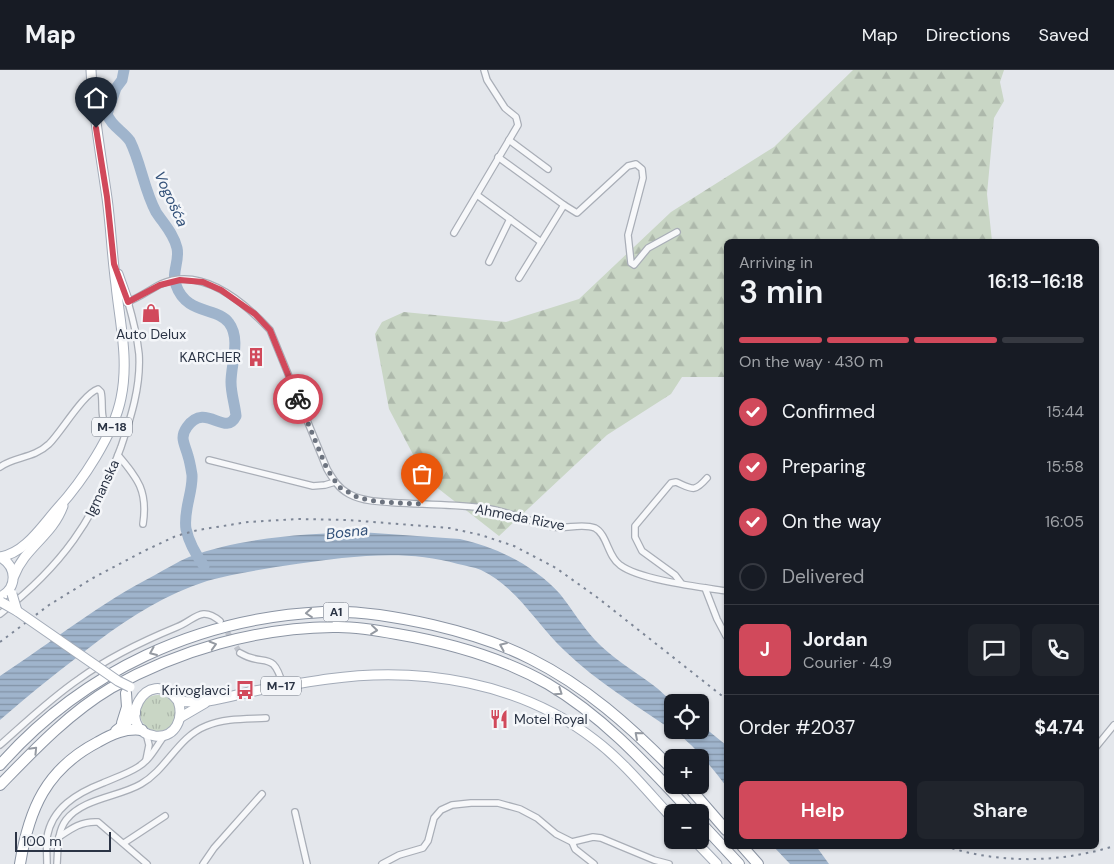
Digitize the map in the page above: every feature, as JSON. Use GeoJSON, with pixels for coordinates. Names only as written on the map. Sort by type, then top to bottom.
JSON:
{"type":"FeatureCollection","features":[{"type":"Feature","properties":{"kind":"highway","name":"A1"},"geometry":{"type":"LineString","coordinates":[[0,766],[35,728],[63,705],[98,681],[137,659],[182,639],[223,626],[278,616],[325,611],[407,619],[451,629],[507,648],[562,676],[601,703],[642,738],[664,761]]}},
{"type":"Feature","properties":{"kind":"highway","name":"A1"},"geometry":{"type":"LineString","coordinates":[[0,785],[37,746],[84,707],[110,689],[141,673],[184,654],[245,636],[334,627],[377,630],[432,640],[479,652],[520,669],[549,685],[586,710],[612,731],[683,804]]}},
{"type":"Feature","properties":{"kind":"highway"},"geometry":{"type":"LineString","coordinates":[[120,727],[126,714],[127,690]]}},
{"type":"Feature","properties":{"kind":"highway"},"geometry":{"type":"LineString","coordinates":[[106,738],[120,727],[135,710]]}},
{"type":"Feature","properties":{"kind":"highway"},"geometry":{"type":"LineString","coordinates":[[20,864],[26,829],[41,794],[63,767],[84,749],[124,730],[144,731]]}},
{"type":"Feature","properties":{"kind":"highway"},"geometry":{"type":"LineString","coordinates":[[696,794],[724,828]]}},
{"type":"Feature","properties":{"kind":"highway"},"geometry":{"type":"LineString","coordinates":[[709,832],[724,848]]}},
{"type":"Feature","properties":{"kind":"highway"},"geometry":{"type":"LineString","coordinates":[[725,849],[739,864]]}},
{"type":"Feature","properties":{"kind":"highway"},"geometry":{"type":"LineString","coordinates":[[745,849],[758,864]]}},
{"type":"Feature","properties":{"kind":"main road","name":"M-18"},"geometry":{"type":"LineString","coordinates":[[0,557],[8,556],[21,548],[65,501],[85,473],[111,429],[121,397],[124,372],[124,342],[107,197],[94,116],[91,70]]}},
{"type":"Feature","properties":{"kind":"main road"},"geometry":{"type":"LineString","coordinates":[[114,264],[128,302]]}},
{"type":"Feature","properties":{"kind":"main road","name":"M-18"},"geometry":{"type":"LineString","coordinates":[[12,590],[14,576],[20,562],[50,530],[59,517],[65,501]]}},
{"type":"Feature","properties":{"kind":"main road","name":"M-18"},"geometry":{"type":"LineString","coordinates":[[0,557],[10,564],[14,576]]}},
{"type":"Feature","properties":{"kind":"main road"},"geometry":{"type":"LineString","coordinates":[[17,611],[12,590],[0,601],[118,681],[127,690],[133,701],[136,719],[144,731],[152,735],[165,735]]}},
{"type":"Feature","properties":{"kind":"main road","name":"M-17"},"geometry":{"type":"LineString","coordinates":[[127,690],[162,690],[174,696],[178,701],[209,701],[283,686],[353,676],[409,674],[456,680],[502,692],[535,705],[577,727],[614,757],[664,810]]}},
{"type":"Feature","properties":{"kind":"main road"},"geometry":{"type":"LineString","coordinates":[[135,710],[142,695],[148,691]]}},
{"type":"Feature","properties":{"kind":"main road"},"geometry":{"type":"LineString","coordinates":[[178,701],[181,717]]}},
{"type":"Feature","properties":{"kind":"main road","name":"M-17"},"geometry":{"type":"LineString","coordinates":[[165,735],[176,728],[181,717],[209,701]]}},
{"type":"Feature","properties":{"kind":"main road"},"geometry":{"type":"LineString","coordinates":[[702,849],[716,864]]}},
{"type":"Feature","properties":{"kind":"street"},"geometry":{"type":"LineString","coordinates":[[454,233],[518,121],[506,108],[487,80],[484,70]]}},
{"type":"Feature","properties":{"kind":"street"},"geometry":{"type":"LineString","coordinates":[[508,140],[548,170]]}},
{"type":"Feature","properties":{"kind":"street"},"geometry":{"type":"LineString","coordinates":[[498,157],[577,214],[628,166],[636,164],[642,169],[643,178],[628,235],[631,263],[634,265],[648,248],[677,232]]}},
{"type":"Feature","properties":{"kind":"street"},"geometry":{"type":"LineString","coordinates":[[477,195],[541,242]]}},
{"type":"Feature","properties":{"kind":"street"},"geometry":{"type":"LineString","coordinates":[[520,278],[564,205]]}},
{"type":"Feature","properties":{"kind":"street"},"geometry":{"type":"LineString","coordinates":[[489,262],[510,219]]}},
{"type":"Feature","properties":{"kind":"street","name":"Ahmeda Rizve"},"geometry":{"type":"LineString","coordinates":[[118,303],[128,302],[168,282],[180,280],[203,282],[221,290],[255,314],[270,330],[315,442],[335,482],[349,494],[380,502],[500,510],[556,527],[594,528],[601,532],[611,555],[619,565],[632,572],[646,577],[724,591]]}},
{"type":"Feature","properties":{"kind":"street","name":"Igmanska"},"geometry":{"type":"LineString","coordinates":[[0,614],[24,596],[68,550],[95,506],[118,455],[132,411],[138,381],[139,354],[128,302]]}},
{"type":"Feature","properties":{"kind":"street"},"geometry":{"type":"LineString","coordinates":[[0,467],[38,453],[48,445],[65,426],[88,394],[95,390],[98,389],[101,392],[102,417],[105,425],[111,429]]}},
{"type":"Feature","properties":{"kind":"street"},"geometry":{"type":"LineString","coordinates":[[118,455],[142,489],[146,507],[144,524]]}},
{"type":"Feature","properties":{"kind":"street"},"geometry":{"type":"LineString","coordinates":[[209,460],[313,486],[335,482]]}},
{"type":"Feature","properties":{"kind":"street"},"geometry":{"type":"LineString","coordinates":[[681,583],[675,575],[642,551],[635,537],[635,526],[672,483],[676,482],[692,489],[699,487],[707,478]]}},
{"type":"Feature","properties":{"kind":"street"},"geometry":{"type":"LineString","coordinates":[[705,588],[724,632]]}},
{"type":"Feature","properties":{"kind":"street"},"geometry":{"type":"LineString","coordinates":[[0,745],[79,678],[115,656],[186,624],[200,614],[213,615],[220,620]]}},
{"type":"Feature","properties":{"kind":"street"},"geometry":{"type":"LineString","coordinates":[[240,653],[253,659],[264,659],[271,662],[280,673],[283,686]]}},
{"type":"Feature","properties":{"kind":"street"},"geometry":{"type":"LineString","coordinates":[[57,864],[59,836],[66,820],[76,811],[143,783],[165,764],[185,739],[195,731],[210,724],[224,721],[266,718]]}},
{"type":"Feature","properties":{"kind":"street"},"geometry":{"type":"LineString","coordinates":[[1099,743],[1114,724]]}},
{"type":"Feature","properties":{"kind":"street"},"geometry":{"type":"LineString","coordinates":[[144,731],[149,745],[146,760]]}},
{"type":"Feature","properties":{"kind":"street"},"geometry":{"type":"LineString","coordinates":[[47,864],[47,838],[54,818],[60,810],[77,795],[131,772],[152,755],[165,735]]}},
{"type":"Feature","properties":{"kind":"street"},"geometry":{"type":"LineString","coordinates":[[203,864],[214,848],[262,794]]}},
{"type":"Feature","properties":{"kind":"street"},"geometry":{"type":"LineString","coordinates":[[382,864],[399,855],[423,848],[428,841],[434,818],[441,810],[452,805],[471,803],[498,803],[520,809],[536,818],[556,834],[572,842],[581,856],[594,864]]}},
{"type":"Feature","properties":{"kind":"street"},"geometry":{"type":"LineString","coordinates":[[294,812],[307,864]]}},
{"type":"Feature","properties":{"kind":"street"},"geometry":{"type":"LineString","coordinates":[[124,843],[165,816]]}},
{"type":"Feature","properties":{"kind":"street"},"geometry":{"type":"LineString","coordinates":[[59,836],[74,826],[88,821],[98,822],[147,864]]}},
{"type":"Feature","properties":{"kind":"street"},"geometry":{"type":"LineString","coordinates":[[572,842],[601,838],[654,860],[669,864]]}},
{"type":"Feature","properties":{"kind":"green space"},"geometry":{"type":"Polygon","coordinates":[[[853,70],[1004,70],[1000,82],[1004,101],[994,118],[987,194],[992,239],[724,239],[724,377],[682,377],[671,394],[607,435],[499,536],[426,479],[389,409],[375,334],[382,322],[404,312],[506,322],[579,299],[671,212],[774,147],[853,70]]]}},
{"type":"Feature","properties":{"kind":"green space"},"geometry":{"type":"Polygon","coordinates":[[[158,695],[170,701],[176,713],[170,725],[158,731],[146,725],[140,713],[146,701],[158,695]]]}},
{"type":"Feature","properties":{"kind":"water"},"geometry":{"type":"Polygon","coordinates":[[[360,532],[460,539],[488,547],[527,566],[560,594],[595,640],[664,694],[664,725],[617,693],[577,662],[555,641],[516,596],[494,577],[478,569],[444,560],[400,555],[357,557],[289,565],[222,577],[192,586],[136,614],[48,680],[0,720],[0,676],[76,623],[135,586],[176,563],[209,550],[252,541],[317,534],[360,532]]]}},
{"type":"Feature","properties":{"kind":"water"},"geometry":{"type":"Polygon","coordinates":[[[709,731],[724,743],[724,783],[709,764],[709,749],[695,749],[684,739],[709,739],[709,731]]]}},
{"type":"Feature","properties":{"kind":"water"},"geometry":{"type":"Polygon","coordinates":[[[776,849],[818,849],[829,864],[790,864],[776,849]]]}},
{"type":"Feature","properties":{"kind":"waterway","name":"Vogošća"},"geometry":{"type":"LineString","coordinates":[[124,70],[122,80],[116,88],[107,114],[111,122],[130,141],[152,204],[176,243],[178,253],[174,276],[176,285],[181,295],[187,301],[194,306],[224,318],[233,329],[235,352],[231,382],[236,416],[232,422],[226,423],[201,417],[194,420],[183,434],[183,441],[192,475],[185,522],[186,529],[193,549],[204,566]]}},
{"type":"Feature","properties":{"kind":"tunnel"},"geometry":{"type":"LineString","coordinates":[[223,625],[240,653]]}},
{"type":"Feature","properties":{"kind":"railway"},"geometry":{"type":"LineString","coordinates":[[0,642],[49,605],[93,578],[176,536],[198,530],[248,522],[298,519],[348,520],[449,528],[481,535],[514,546],[556,568],[598,598],[724,697]]}},
{"type":"Feature","properties":{"kind":"railway"},"geometry":{"type":"LineString","coordinates":[[955,849],[986,856],[1030,859],[1073,856],[1114,846]]}},
{"type":"Feature","properties":{"kind":"way so far"},"geometry":{"type":"LineString","coordinates":[[298,399],[327,469],[339,487],[359,498],[380,502],[422,504]]}},
{"type":"Feature","properties":{"kind":"place","name":"Auto Delux"},"geometry":{"type":"Point","coordinates":[151,313]}},
{"type":"Feature","properties":{"kind":"place","name":"KARCHER"},"geometry":{"type":"Point","coordinates":[256,357]}},
{"type":"Feature","properties":{"kind":"place","name":"Krivoglavci"},"geometry":{"type":"Point","coordinates":[245,690]}},
{"type":"Feature","properties":{"kind":"place","name":"Motel Royal"},"geometry":{"type":"Point","coordinates":[499,719]}},
{"type":"Feature","properties":{"kind":"route"},"geometry":{"type":"LineString","coordinates":[[96,128],[107,197],[114,264],[128,302],[160,285],[180,280],[203,282],[221,290],[255,314],[270,330],[298,399]]}},
{"type":"Feature","properties":{"kind":"water label","name":"Bosna"},"geometry":{"type":"Point","coordinates":[347,532]}}]}
